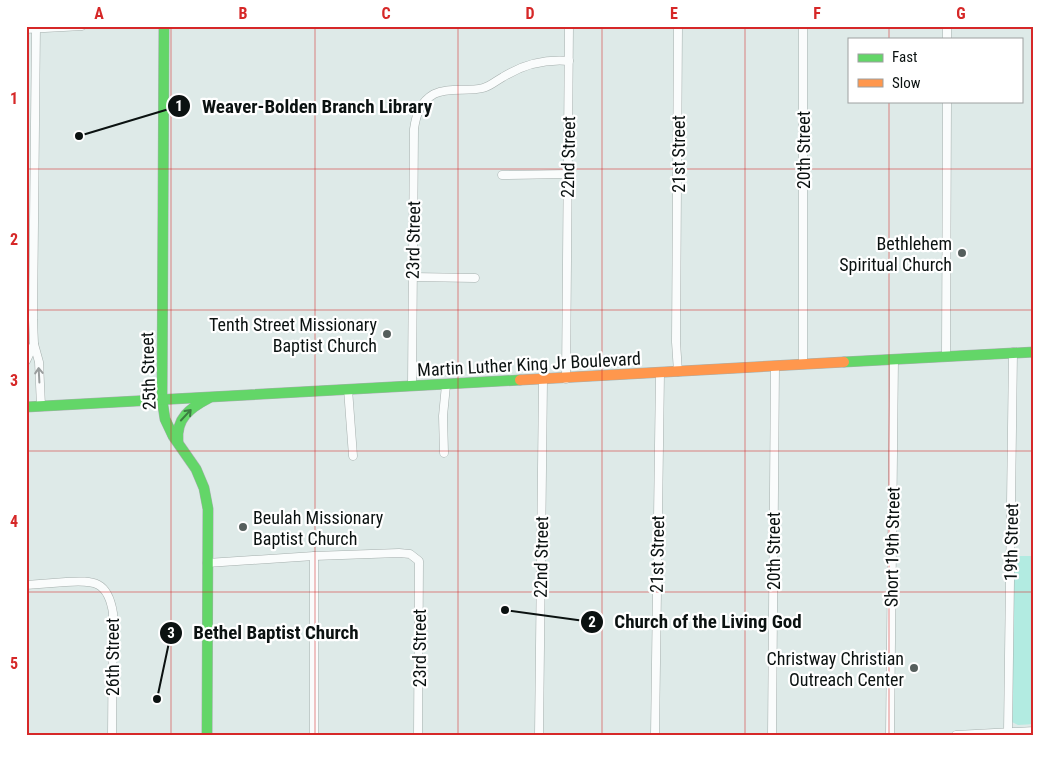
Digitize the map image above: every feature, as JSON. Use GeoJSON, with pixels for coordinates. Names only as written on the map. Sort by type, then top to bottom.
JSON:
{"type":"FeatureCollection","features":[{"type":"Feature","properties":{"kind":"main road","name":"25th Street"},"geometry":{"type":"LineString","coordinates":[[164,26],[162,399],[165,420],[196,469],[204,488],[208,518],[207,735]]}},
{"type":"Feature","properties":{"kind":"main road","name":"Martin Luther King Jr Boulevard"},"geometry":{"type":"LineString","coordinates":[[26,407],[1034,352]]}},
{"type":"Feature","properties":{"kind":"main road"},"geometry":{"type":"LineString","coordinates":[[179,444],[176,432],[183,417],[198,404],[213,396]]}},
{"type":"Feature","properties":{"kind":"street"},"geometry":{"type":"LineString","coordinates":[[26,29],[82,26]]}},
{"type":"Feature","properties":{"kind":"street","name":"22nd Street"},"geometry":{"type":"LineString","coordinates":[[566,378],[569,26]]}},
{"type":"Feature","properties":{"kind":"street","name":"21st Street"},"geometry":{"type":"LineString","coordinates":[[678,26],[676,332],[678,372]]}},
{"type":"Feature","properties":{"kind":"street","name":"20th Street"},"geometry":{"type":"LineString","coordinates":[[803,26],[803,364]]}},
{"type":"Feature","properties":{"kind":"street"},"geometry":{"type":"LineString","coordinates":[[36,27],[34,344],[39,362],[41,406]]}},
{"type":"Feature","properties":{"kind":"street","name":"23rd Street"},"geometry":{"type":"LineString","coordinates":[[412,386],[414,129],[419,109],[434,94],[445,91],[486,87],[504,76],[532,64],[553,60],[569,61]]}},
{"type":"Feature","properties":{"kind":"street"},"geometry":{"type":"LineString","coordinates":[[946,356],[948,231],[947,102]]}},
{"type":"Feature","properties":{"kind":"street"},"geometry":{"type":"LineString","coordinates":[[502,175],[568,174]]}},
{"type":"Feature","properties":{"kind":"street"},"geometry":{"type":"LineString","coordinates":[[26,182],[35,181]]}},
{"type":"Feature","properties":{"kind":"street"},"geometry":{"type":"LineString","coordinates":[[413,277],[475,278]]}},
{"type":"Feature","properties":{"kind":"street"},"geometry":{"type":"LineString","coordinates":[[26,361],[34,344]]}},
{"type":"Feature","properties":{"kind":"street","name":"19th Street"},"geometry":{"type":"LineString","coordinates":[[1003,733],[1013,352]]}},
{"type":"Feature","properties":{"kind":"street","name":"Short 19th Street"},"geometry":{"type":"LineString","coordinates":[[890,735],[894,359]]}},
{"type":"Feature","properties":{"kind":"street","name":"20th Street"},"geometry":{"type":"LineString","coordinates":[[772,735],[775,366]]}},
{"type":"Feature","properties":{"kind":"street","name":"21st Street"},"geometry":{"type":"LineString","coordinates":[[655,735],[660,373]]}},
{"type":"Feature","properties":{"kind":"street","name":"22nd Street"},"geometry":{"type":"LineString","coordinates":[[539,735],[543,380]]}},
{"type":"Feature","properties":{"kind":"street"},"geometry":{"type":"LineString","coordinates":[[444,453],[446,385]]}},
{"type":"Feature","properties":{"kind":"street"},"geometry":{"type":"LineString","coordinates":[[348,389],[353,456]]}},
{"type":"Feature","properties":{"kind":"street","name":"23rd Street"},"geometry":{"type":"LineString","coordinates":[[314,556],[399,552],[410,554],[419,562],[418,735]]}},
{"type":"Feature","properties":{"kind":"street"},"geometry":{"type":"LineString","coordinates":[[207,563],[314,556],[314,735]]}},
{"type":"Feature","properties":{"kind":"street","name":"26th Street"},"geometry":{"type":"LineString","coordinates":[[26,585],[88,580],[107,592],[113,614],[112,735]]}},
{"type":"Feature","properties":{"kind":"street"},"geometry":{"type":"LineString","coordinates":[[956,735],[1034,731]]}},
{"type":"Feature","properties":{"kind":"green space"},"geometry":{"type":"Polygon","coordinates":[[[1013,556],[1034,556],[1034,724],[1018,725],[1012,722],[1013,556]]]}},
{"type":"Feature","properties":{"kind":"traffic: fast"},"geometry":{"type":"LineString","coordinates":[[164,26],[162,399],[165,419],[173,436],[196,469],[204,488],[208,509],[207,735]]}},
{"type":"Feature","properties":{"kind":"traffic: fast"},"geometry":{"type":"LineString","coordinates":[[844,362],[1034,352]]}},
{"type":"Feature","properties":{"kind":"traffic: fast"},"geometry":{"type":"LineString","coordinates":[[26,407],[520,380]]}},
{"type":"Feature","properties":{"kind":"traffic: fast"},"geometry":{"type":"LineString","coordinates":[[178,441],[179,426],[182,420],[190,410],[209,398]]}},
{"type":"Feature","properties":{"kind":"traffic: slow"},"geometry":{"type":"LineString","coordinates":[[520,380],[844,362]]}},
{"type":"Feature","properties":{"kind":"place","name":"Weaver-Bolden Branch Library"},"geometry":{"type":"Point","coordinates":[79,136]}},
{"type":"Feature","properties":{"kind":"place","name":"Bethlehem Spiritual Church"},"geometry":{"type":"Point","coordinates":[962,253]}},
{"type":"Feature","properties":{"kind":"place","name":"Tenth Street Missionary Baptist Church"},"geometry":{"type":"Point","coordinates":[387,334]}},
{"type":"Feature","properties":{"kind":"place","name":"Beulah Missionary Baptist Church"},"geometry":{"type":"Point","coordinates":[243,527]}},
{"type":"Feature","properties":{"kind":"place","name":"Church of the Living God"},"geometry":{"type":"Point","coordinates":[505,610]}},
{"type":"Feature","properties":{"kind":"place","name":"Christway Christian Outreach Center"},"geometry":{"type":"Point","coordinates":[914,668]}},
{"type":"Feature","properties":{"kind":"place","name":"Bethel Baptist Church"},"geometry":{"type":"Point","coordinates":[157,699]}}]}
